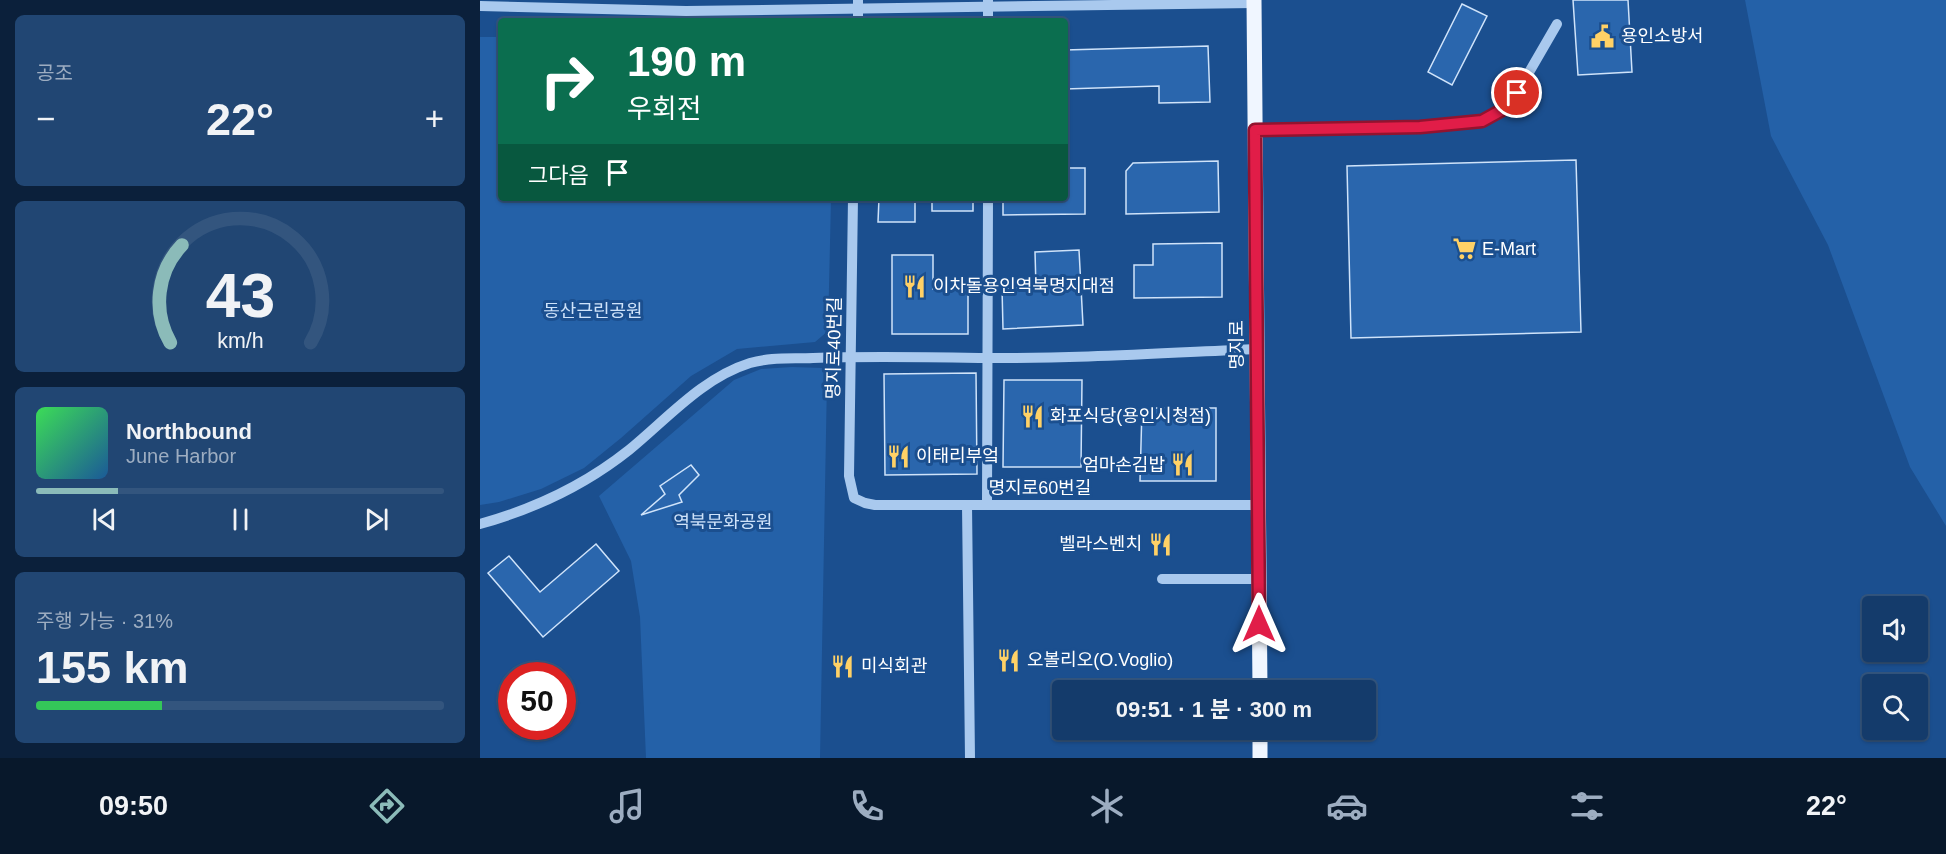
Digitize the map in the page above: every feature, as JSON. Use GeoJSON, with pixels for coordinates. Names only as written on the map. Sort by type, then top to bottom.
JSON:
{"type":"FeatureCollection","features":[{"type":"Feature","properties":{"kind":"main road","name":"명지로"},"geometry":{"type":"LineString","coordinates":[[1254,1],[1260,680]]}},
{"type":"Feature","properties":{"kind":"main road"},"geometry":{"type":"LineString","coordinates":[[1260,740],[1260,758]]}},
{"type":"Feature","properties":{"kind":"street"},"geometry":{"type":"LineString","coordinates":[[480,6],[686,11],[858,4],[1254,1]]}},
{"type":"Feature","properties":{"kind":"street"},"geometry":{"type":"LineString","coordinates":[[1255,130],[1420,127],[1482,121],[1502,110],[1517,93],[1557,24]]}},
{"type":"Feature","properties":{"kind":"street","name":"명지로40번길"},"geometry":{"type":"LineString","coordinates":[[853,201],[849,476],[854,498],[875,505],[967,505]]}},
{"type":"Feature","properties":{"kind":"street"},"geometry":{"type":"LineString","coordinates":[[987,505],[988,201]]}},
{"type":"Feature","properties":{"kind":"street"},"geometry":{"type":"LineString","coordinates":[[480,524],[524,511],[593,476],[629,450],[684,402],[729,371],[752,362],[769,359],[849,356],[988,358],[1257,349]]}},
{"type":"Feature","properties":{"kind":"street","name":"명지로60번길"},"geometry":{"type":"LineString","coordinates":[[970,758],[967,505],[1258,505]]}},
{"type":"Feature","properties":{"kind":"street"},"geometry":{"type":"LineString","coordinates":[[1162,579],[1259,579]]}},
{"type":"Feature","properties":{"kind":"green space"},"geometry":{"type":"Polygon","coordinates":[[[1745,0],[1946,0],[1946,526],[1910,467],[1828,245],[1771,136],[1745,0]]]}},
{"type":"Feature","properties":{"kind":"green space","name":"동산근린공원"},"geometry":{"type":"Polygon","coordinates":[[[480,37],[498,37],[498,201],[831,201],[828,331],[815,342],[737,349],[691,376],[584,468],[541,489],[499,502],[480,505],[480,37]]]}},
{"type":"Feature","properties":{"kind":"green space","name":"역북문화공원"},"geometry":{"type":"Polygon","coordinates":[[[823,368],[827,380],[820,758],[646,758],[640,617],[631,561],[599,496],[734,380],[761,369],[823,368]]]}},
{"type":"Feature","properties":{"kind":"building","name":"용인소방서"},"geometry":{"type":"Polygon","coordinates":[[[1573,0],[1628,0],[1632,72],[1578,75],[1573,0]]]}},
{"type":"Feature","properties":{"kind":"building"},"geometry":{"type":"Polygon","coordinates":[[[1462,4],[1487,16],[1452,85],[1428,72],[1462,4]]]}},
{"type":"Feature","properties":{"kind":"building"},"geometry":{"type":"Polygon","coordinates":[[[1208,46],[1210,102],[1159,103],[1159,86],[1068,89],[1068,50],[1208,46]]]}},
{"type":"Feature","properties":{"kind":"building","name":"E-Mart"},"geometry":{"type":"Polygon","coordinates":[[[1576,160],[1581,332],[1351,338],[1347,166],[1576,160]]]}},
{"type":"Feature","properties":{"kind":"building"},"geometry":{"type":"Polygon","coordinates":[[[1218,161],[1219,212],[1126,214],[1126,171],[1133,163],[1218,161]]]}},
{"type":"Feature","properties":{"kind":"building"},"geometry":{"type":"Polygon","coordinates":[[[1068,168],[1085,168],[1085,214],[1003,215],[1003,201],[1068,201],[1068,168]]]}},
{"type":"Feature","properties":{"kind":"building"},"geometry":{"type":"Polygon","coordinates":[[[879,201],[915,201],[915,222],[878,222],[879,201]]]}},
{"type":"Feature","properties":{"kind":"building"},"geometry":{"type":"Polygon","coordinates":[[[932,201],[973,201],[973,211],[932,211],[932,201]]]}},
{"type":"Feature","properties":{"kind":"building"},"geometry":{"type":"Polygon","coordinates":[[[1222,243],[1222,297],[1134,298],[1134,265],[1153,265],[1153,244],[1222,243]]]}},
{"type":"Feature","properties":{"kind":"building"},"geometry":{"type":"Polygon","coordinates":[[[1079,250],[1083,325],[1003,329],[1002,288],[1036,287],[1035,252],[1079,250]]]}},
{"type":"Feature","properties":{"kind":"building"},"geometry":{"type":"Polygon","coordinates":[[[892,255],[933,255],[933,289],[968,290],[968,334],[892,334],[892,255]]]}},
{"type":"Feature","properties":{"kind":"building"},"geometry":{"type":"Polygon","coordinates":[[[976,373],[977,474],[885,475],[884,374],[976,373]]]}},
{"type":"Feature","properties":{"kind":"building"},"geometry":{"type":"Polygon","coordinates":[[[1004,380],[1082,380],[1081,467],[1003,467],[1004,380]]]}},
{"type":"Feature","properties":{"kind":"building"},"geometry":{"type":"Polygon","coordinates":[[[1142,408],[1216,408],[1216,481],[1140,481],[1142,408]]]}},
{"type":"Feature","properties":{"kind":"building"},"geometry":{"type":"Polygon","coordinates":[[[691,465],[699,475],[679,495],[682,502],[641,515],[665,494],[660,486],[691,465]]]}},
{"type":"Feature","properties":{"kind":"building"},"geometry":{"type":"Polygon","coordinates":[[[596,544],[619,571],[543,637],[488,573],[509,556],[540,592],[596,544]]]}},
{"type":"Feature","properties":{"kind":"place","name":"용인소방서"},"geometry":{"type":"Point","coordinates":[1603,36]}},
{"type":"Feature","properties":{"kind":"place","name":"E-Mart"},"geometry":{"type":"Point","coordinates":[1464,249]}},
{"type":"Feature","properties":{"kind":"place","name":"이차돌용인역북명지대점"},"geometry":{"type":"Point","coordinates":[915,286]}},
{"type":"Feature","properties":{"kind":"place","name":"화포식당(용인시청점)"},"geometry":{"type":"Point","coordinates":[1032,416]}},
{"type":"Feature","properties":{"kind":"place","name":"이태리부엌"},"geometry":{"type":"Point","coordinates":[898,456]}},
{"type":"Feature","properties":{"kind":"place","name":"엄마손김밥"},"geometry":{"type":"Point","coordinates":[1183,465]}},
{"type":"Feature","properties":{"kind":"place","name":"벨라스벤치"},"geometry":{"type":"Point","coordinates":[1160,544]}},
{"type":"Feature","properties":{"kind":"place","name":"오볼리오(O.Voglio)"},"geometry":{"type":"Point","coordinates":[1009,660]}},
{"type":"Feature","properties":{"kind":"place","name":"미식회관"},"geometry":{"type":"Point","coordinates":[843,666]}},
{"type":"Feature","properties":{"kind":"route"},"geometry":{"type":"LineString","coordinates":[[1259,624],[1255,130],[1420,127],[1482,121],[1502,110],[1517,93]]}}]}
